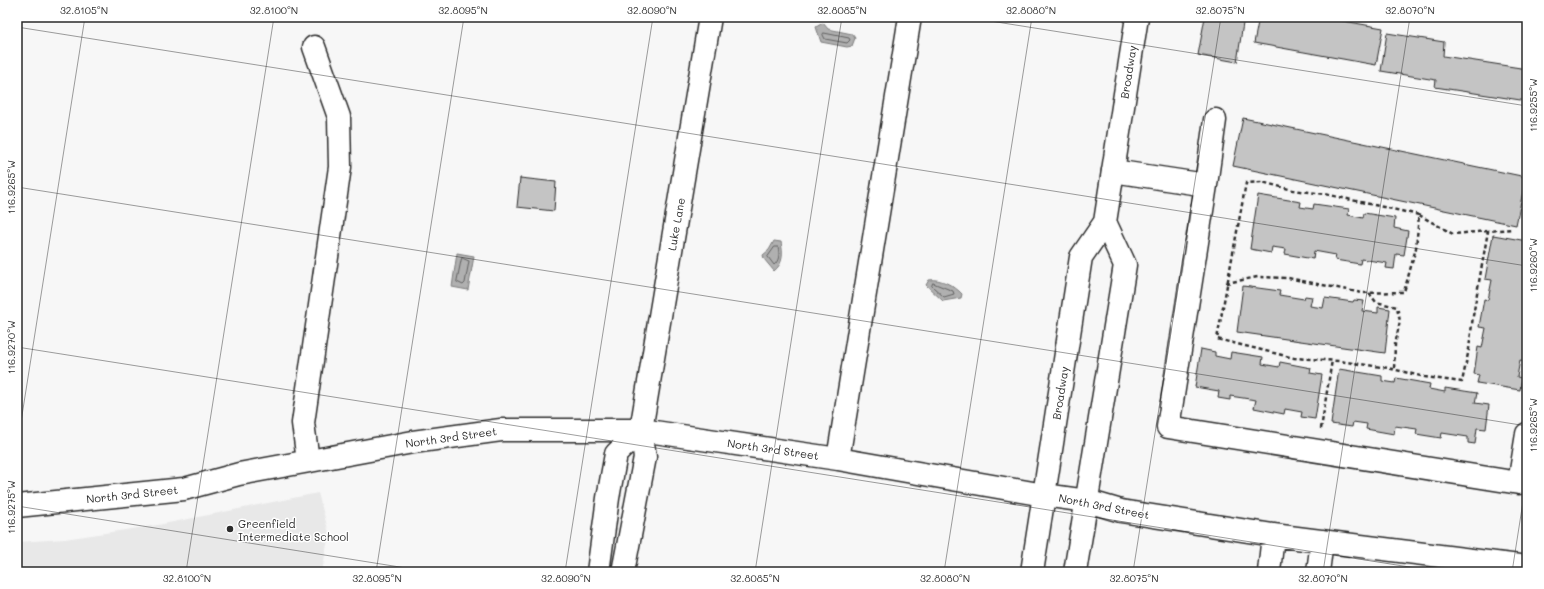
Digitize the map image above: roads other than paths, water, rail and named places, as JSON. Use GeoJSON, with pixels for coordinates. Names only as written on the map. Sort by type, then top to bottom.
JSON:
{"type":"FeatureCollection","features":[{"type":"Feature","properties":{"kind":"street","name":"Luke Lane"},"geometry":{"type":"LineString","coordinates":[[623,572],[645,458],[641,430],[710,17]]}},
{"type":"Feature","properties":{"kind":"street"},"geometry":{"type":"LineString","coordinates":[[838,459],[910,17]]}},
{"type":"Feature","properties":{"kind":"street","name":"Broadway"},"geometry":{"type":"LineString","coordinates":[[1032,572],[1081,257],[1105,222],[1137,17]]}},
{"type":"Feature","properties":{"kind":"street"},"geometry":{"type":"LineString","coordinates":[[308,461],[303,424],[340,167],[339,117],[314,46]]}},
{"type":"Feature","properties":{"kind":"street"},"geometry":{"type":"LineString","coordinates":[[1215,120],[1168,428],[1519,483],[1527,434]]}},
{"type":"Feature","properties":{"kind":"street"},"geometry":{"type":"LineString","coordinates":[[1113,171],[1206,185]]}},
{"type":"Feature","properties":{"kind":"street"},"geometry":{"type":"LineString","coordinates":[[1075,572],[1125,265],[1105,222]]}},
{"type":"Feature","properties":{"kind":"street","name":"North 3rd Street"},"geometry":{"type":"LineString","coordinates":[[17,506],[184,489],[239,474],[308,461],[413,442],[501,430],[641,430],[838,459],[1044,495],[1087,501],[1121,510],[1274,535],[1527,567]]}},
{"type":"Feature","properties":{"kind":"street"},"geometry":{"type":"LineString","coordinates":[[598,572],[608,498],[616,454],[641,430]]}},
{"type":"Feature","properties":{"kind":"street"},"geometry":{"type":"LineString","coordinates":[[1269,572],[1274,535]]}},
{"type":"Feature","properties":{"kind":"street"},"geometry":{"type":"LineString","coordinates":[[1318,572],[1322,541]]}},
{"type":"Feature","properties":{"kind":"water"},"geometry":{"type":"Polygon","coordinates":[[[823,23],[828,29],[852,34],[855,38],[852,46],[847,47],[821,42],[816,27],[823,23]]]}},
{"type":"Feature","properties":{"kind":"water"},"geometry":{"type":"Polygon","coordinates":[[[774,241],[781,242],[782,254],[780,265],[774,271],[764,259],[763,255],[769,250],[774,241]]]}},
{"type":"Feature","properties":{"kind":"water"},"geometry":{"type":"Polygon","coordinates":[[[457,253],[474,256],[468,290],[452,287],[457,253]]]}},
{"type":"Feature","properties":{"kind":"water"},"geometry":{"type":"Polygon","coordinates":[[[929,280],[942,281],[955,288],[962,294],[961,298],[943,301],[926,285],[929,280]]]}},
{"type":"Feature","properties":{"kind":"place","name":"Greenfield Intermediate School"},"geometry":{"type":"Point","coordinates":[230,529]}}]}
